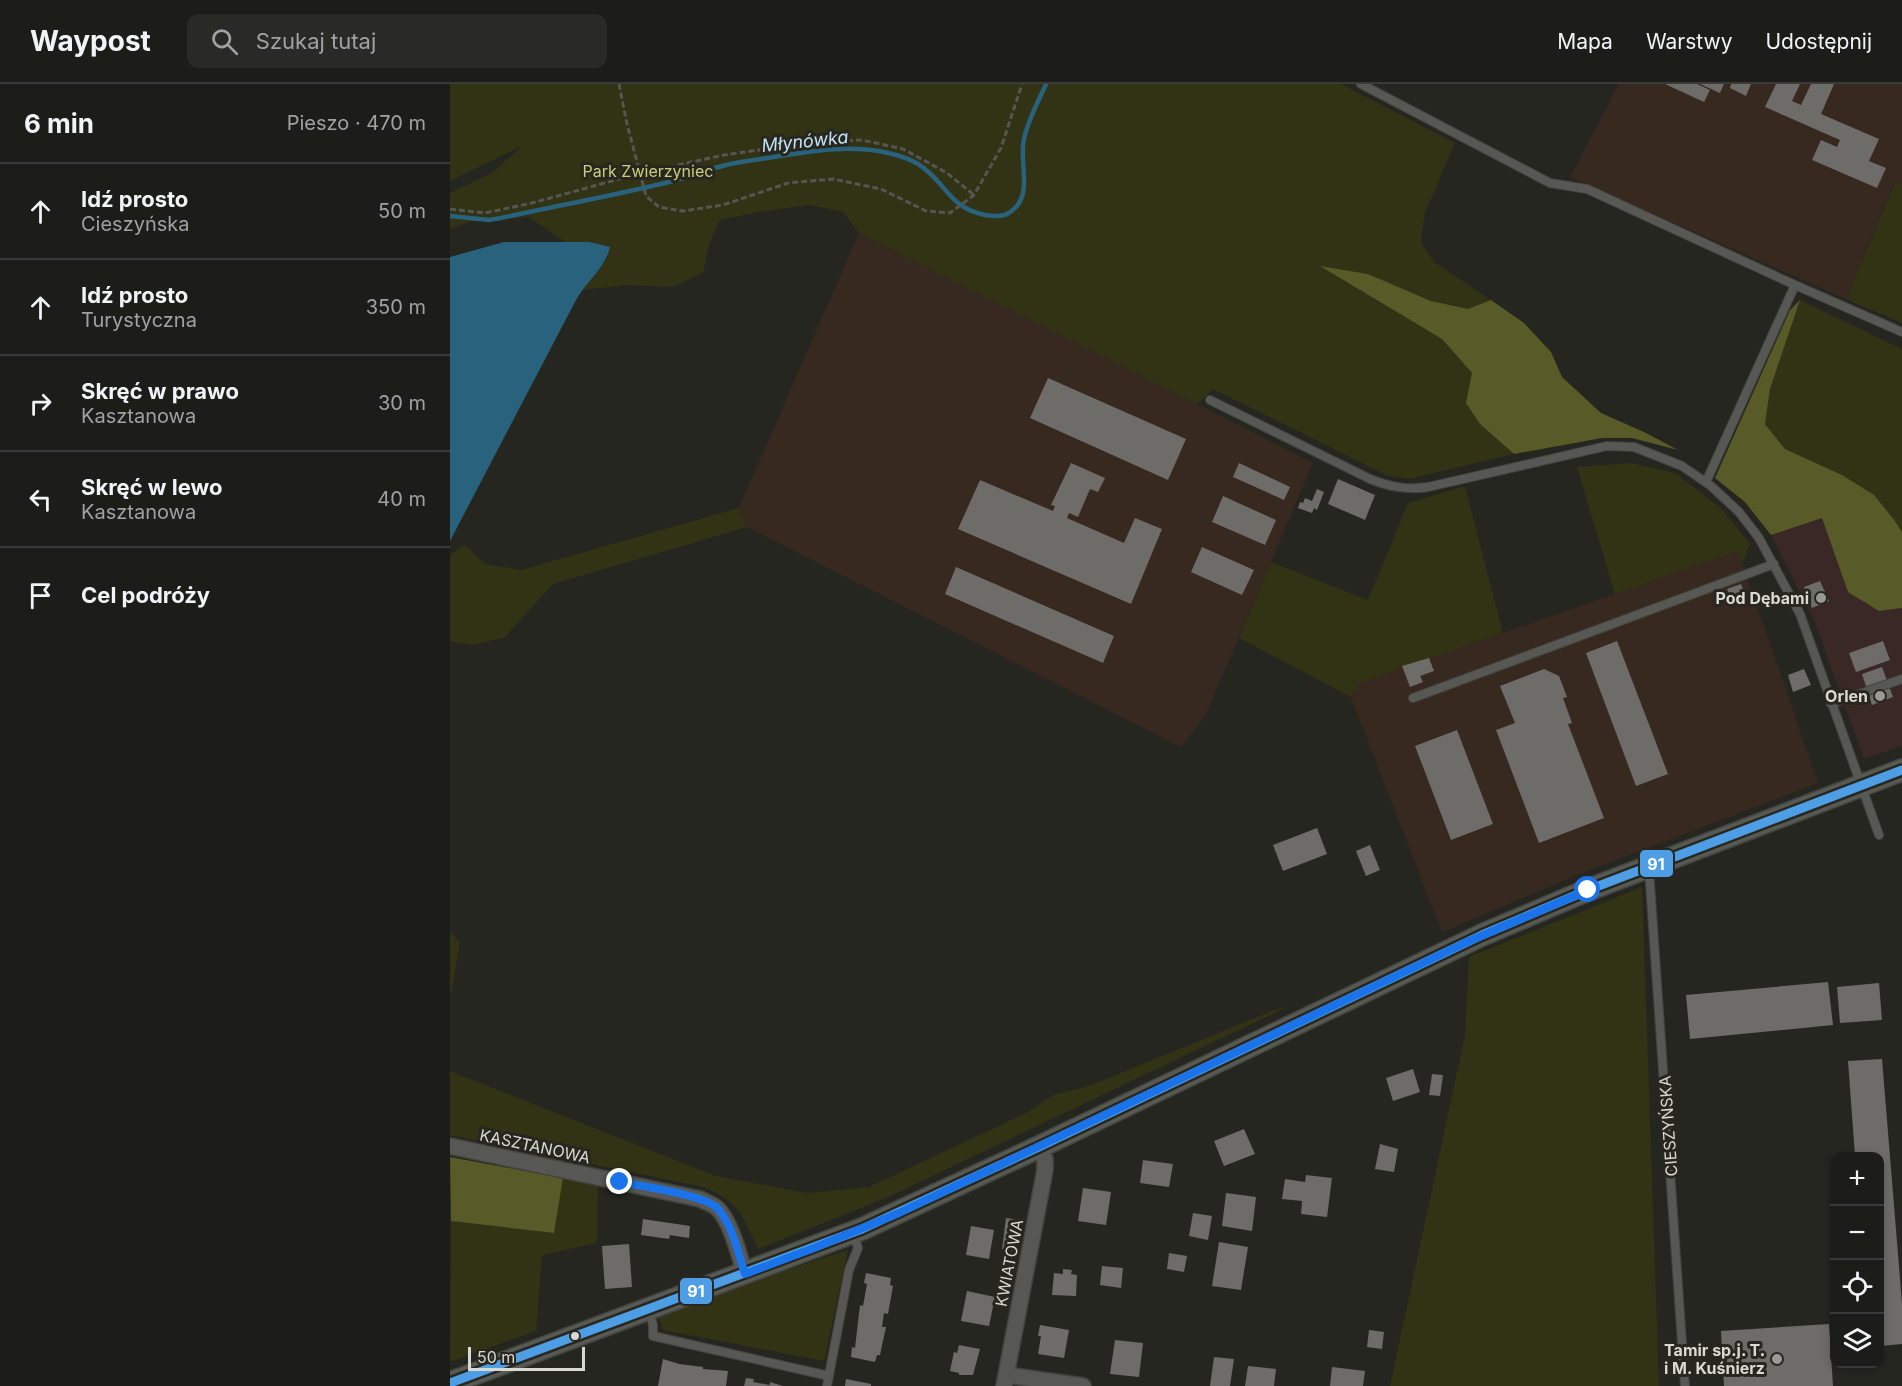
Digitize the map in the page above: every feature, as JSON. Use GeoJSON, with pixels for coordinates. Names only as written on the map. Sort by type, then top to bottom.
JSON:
{"type":"FeatureCollection","features":[{"type":"Feature","properties":{"kind":"main road"},"geometry":{"type":"LineString","coordinates":[[450,1383],[854,1232],[1039,1147],[1482,935],[1648,867],[1902,770]]}},
{"type":"Feature","properties":{"kind":"street","name":"KASZTANOWA"},"geometry":{"type":"LineString","coordinates":[[450,1146],[700,1199],[717,1208],[722,1215],[745,1274]]}},
{"type":"Feature","properties":{"kind":"street","name":"KWIATOWA"},"geometry":{"type":"LineString","coordinates":[[1005,1381],[1045,1170],[1044,1155],[1039,1147]]}},
{"type":"Feature","properties":{"kind":"street"},"geometry":{"type":"LineString","coordinates":[[1005,1381],[1083,1386]]}},
{"type":"Feature","properties":{"kind":"lane"},"geometry":{"type":"LineString","coordinates":[[1361,84],[1550,183],[1587,189],[1902,332]]}},
{"type":"Feature","properties":{"kind":"lane"},"geometry":{"type":"LineString","coordinates":[[1706,482],[1795,285]]}},
{"type":"Feature","properties":{"kind":"lane"},"geometry":{"type":"LineString","coordinates":[[1210,400],[1370,479],[1398,488],[1428,487],[1607,446],[1634,447],[1682,466],[1706,482],[1739,512],[1760,538],[1774,564],[1800,614],[1879,835]]}},
{"type":"Feature","properties":{"kind":"lane"},"geometry":{"type":"LineString","coordinates":[[1413,698],[1774,564]]}},
{"type":"Feature","properties":{"kind":"lane"},"geometry":{"type":"LineString","coordinates":[[1831,704],[1902,679]]}},
{"type":"Feature","properties":{"kind":"lane","name":"CIESZYŃSKA"},"geometry":{"type":"LineString","coordinates":[[1648,867],[1685,1386]]}},
{"type":"Feature","properties":{"kind":"lane"},"geometry":{"type":"LineString","coordinates":[[827,1386],[849,1270],[858,1248],[854,1232]]}},
{"type":"Feature","properties":{"kind":"lane"},"geometry":{"type":"LineString","coordinates":[[648,1310],[653,1325],[653,1336],[829,1376]]}},
{"type":"Feature","properties":{"kind":"path"},"geometry":{"type":"LineString","coordinates":[[619,84],[646,196],[659,207],[683,211],[723,205],[788,183],[833,178],[881,189],[926,211],[950,213],[974,195],[1001,148],[1022,84]]}},
{"type":"Feature","properties":{"kind":"path"},"geometry":{"type":"LineString","coordinates":[[450,209],[485,213],[532,203],[641,173],[724,155],[807,143],[862,140],[903,149],[946,173],[974,195]]}},
{"type":"Feature","properties":{"kind":"shaded area"},"geometry":{"type":"Polygon","coordinates":[[[1619,84],[1902,84],[1902,186],[1894,182],[1846,299],[1570,177],[1619,84]]]}},
{"type":"Feature","properties":{"kind":"shaded area"},"geometry":{"type":"Polygon","coordinates":[[[859,233],[1313,463],[1206,714],[1181,747],[747,527],[739,508],[859,233]]]}},
{"type":"Feature","properties":{"kind":"shaded area"},"geometry":{"type":"Polygon","coordinates":[[[1822,518],[1879,611],[1902,608],[1902,746],[1864,759],[1814,620],[1771,535],[1822,518]]]}},
{"type":"Feature","properties":{"kind":"shaded area"},"geometry":{"type":"Polygon","coordinates":[[[1738,551],[1818,783],[1577,875],[1442,932],[1351,697],[1360,683],[1738,551]]]}},
{"type":"Feature","properties":{"kind":"green space","name":"Park Zwierzyniec"},"geometry":{"type":"Polygon","coordinates":[[[450,84],[1341,84],[1455,143],[1425,213],[1421,242],[1434,262],[1491,300],[1469,309],[1431,301],[1368,274],[1322,267],[1442,339],[1472,373],[1480,424],[1514,454],[1409,479],[1386,475],[1213,389],[1197,404],[859,233],[843,212],[810,205],[720,220],[709,245],[703,272],[673,287],[628,285],[581,290],[608,257],[590,242],[565,242],[529,217],[472,221],[450,229],[450,193],[492,173],[522,146],[450,181],[450,84]]]}},
{"type":"Feature","properties":{"kind":"green space"},"geometry":{"type":"Polygon","coordinates":[[[1895,182],[1902,186],[1902,323],[1846,299],[1895,182]]]}},
{"type":"Feature","properties":{"kind":"green space"},"geometry":{"type":"Polygon","coordinates":[[[1320,266],[1368,274],[1431,301],[1468,309],[1491,300],[1524,323],[1551,352],[1562,377],[1601,413],[1678,450],[1632,438],[1602,438],[1514,454],[1480,424],[1466,403],[1472,373],[1442,339],[1320,266]]]}},
{"type":"Feature","properties":{"kind":"green space"},"geometry":{"type":"Polygon","coordinates":[[[1800,300],[1902,349],[1902,532],[1895,521],[1842,475],[1785,449],[1765,424],[1770,389],[1800,300]]]}},
{"type":"Feature","properties":{"kind":"green space"},"geometry":{"type":"Polygon","coordinates":[[[1800,300],[1770,389],[1765,424],[1785,449],[1842,475],[1874,495],[1895,521],[1902,532],[1902,608],[1879,611],[1848,592],[1822,518],[1771,535],[1745,502],[1715,478],[1790,310],[1800,300]]]}},
{"type":"Feature","properties":{"kind":"green space"},"geometry":{"type":"Polygon","coordinates":[[[1631,463],[1675,473],[1721,508],[1750,544],[1742,564],[1738,551],[1615,594],[1577,467],[1631,463]]]}},
{"type":"Feature","properties":{"kind":"green space"},"geometry":{"type":"Polygon","coordinates":[[[1465,486],[1503,633],[1360,683],[1351,697],[1239,638],[1271,562],[1368,600],[1408,503],[1465,486]]]}},
{"type":"Feature","properties":{"kind":"green space"},"geometry":{"type":"Polygon","coordinates":[[[739,508],[747,527],[553,584],[504,638],[470,645],[450,641],[450,555],[465,545],[485,564],[521,570],[739,508]]]}},
{"type":"Feature","properties":{"kind":"green space"},"geometry":{"type":"Polygon","coordinates":[[[1642,887],[1659,1386],[1390,1386],[1465,1035],[1469,957],[1642,887]]]}},
{"type":"Feature","properties":{"kind":"green space"},"geometry":{"type":"Polygon","coordinates":[[[450,931],[460,943],[450,1000],[450,931]]]}},
{"type":"Feature","properties":{"kind":"green space"},"geometry":{"type":"Polygon","coordinates":[[[1287,1007],[886,1198],[758,1249],[743,1218],[732,1204],[703,1187],[450,1135],[450,1068],[452,1072],[716,1176],[807,1193],[869,1187],[1028,1112],[1053,1095],[1089,1086],[1277,1009],[1287,1007]]]}},
{"type":"Feature","properties":{"kind":"green space"},"geometry":{"type":"Polygon","coordinates":[[[450,1157],[563,1178],[554,1233],[451,1221],[450,1157]]]}},
{"type":"Feature","properties":{"kind":"green space"},"geometry":{"type":"Polygon","coordinates":[[[563,1178],[598,1187],[597,1243],[542,1255],[536,1331],[450,1362],[451,1221],[554,1233],[563,1178]]]}},
{"type":"Feature","properties":{"kind":"green space"},"geometry":{"type":"Polygon","coordinates":[[[848,1250],[824,1361],[663,1330],[657,1313],[848,1250]]]}},
{"type":"Feature","properties":{"kind":"water"},"geometry":{"type":"Polygon","coordinates":[[[504,242],[590,242],[610,247],[600,268],[576,300],[450,541],[450,257],[504,242]]]}},
{"type":"Feature","properties":{"kind":"building"},"geometry":{"type":"Polygon","coordinates":[[[1665,84],[1697,84],[1710,90],[1704,102],[1665,84]]]}},
{"type":"Feature","properties":{"kind":"building"},"geometry":{"type":"Polygon","coordinates":[[[1700,84],[1724,84],[1720,93],[1700,84]]]}},
{"type":"Feature","properties":{"kind":"building"},"geometry":{"type":"Polygon","coordinates":[[[1731,84],[1751,84],[1746,96],[1730,88],[1731,84]]]}},
{"type":"Feature","properties":{"kind":"building"},"geometry":{"type":"Polygon","coordinates":[[[1776,84],[1800,84],[1792,101],[1801,105],[1811,84],[1834,84],[1821,114],[1879,139],[1869,161],[1886,168],[1877,188],[1812,160],[1821,140],[1837,147],[1840,140],[1765,107],[1776,84]]]}},
{"type":"Feature","properties":{"kind":"building"},"geometry":{"type":"Polygon","coordinates":[[[1048,378],[1186,439],[1168,480],[1030,418],[1048,378]]]}},
{"type":"Feature","properties":{"kind":"building"},"geometry":{"type":"Polygon","coordinates":[[[1071,463],[1105,478],[1098,492],[1090,489],[1078,517],[1069,513],[1067,518],[1124,543],[1135,518],[1162,529],[1131,604],[958,529],[980,480],[1053,511],[1055,506],[1051,505],[1071,463]]]}},
{"type":"Feature","properties":{"kind":"building"},"geometry":{"type":"Polygon","coordinates":[[[1239,463],[1290,487],[1284,500],[1233,477],[1239,463]]]}},
{"type":"Feature","properties":{"kind":"building"},"geometry":{"type":"Polygon","coordinates":[[[1338,479],[1375,495],[1365,520],[1328,504],[1338,479]]]}},
{"type":"Feature","properties":{"kind":"building"},"geometry":{"type":"Polygon","coordinates":[[[1317,489],[1324,492],[1317,510],[1314,508],[1312,513],[1298,508],[1300,502],[1303,503],[1305,498],[1312,501],[1317,489]]]}},
{"type":"Feature","properties":{"kind":"building"},"geometry":{"type":"Polygon","coordinates":[[[1223,496],[1276,520],[1265,545],[1212,522],[1223,496]]]}},
{"type":"Feature","properties":{"kind":"building"},"geometry":{"type":"Polygon","coordinates":[[[1202,547],[1254,570],[1242,595],[1191,572],[1202,547]]]}},
{"type":"Feature","properties":{"kind":"building"},"geometry":{"type":"Polygon","coordinates":[[[956,567],[1114,636],[1103,663],[945,594],[956,567]]]}},
{"type":"Feature","properties":{"kind":"building"},"geometry":{"type":"Polygon","coordinates":[[[1820,581],[1829,601],[1812,608],[1804,587],[1820,581]]]}},
{"type":"Feature","properties":{"kind":"building"},"geometry":{"type":"Polygon","coordinates":[[[1741,584],[1747,600],[1740,602],[1739,599],[1732,602],[1727,589],[1741,584]]]}},
{"type":"Feature","properties":{"kind":"building"},"geometry":{"type":"Polygon","coordinates":[[[1617,641],[1668,774],[1636,786],[1586,653],[1617,641]]]}},
{"type":"Feature","properties":{"kind":"building"},"geometry":{"type":"Polygon","coordinates":[[[1883,641],[1890,660],[1856,672],[1849,653],[1883,641]]]}},
{"type":"Feature","properties":{"kind":"building"},"geometry":{"type":"Polygon","coordinates":[[[1429,658],[1434,671],[1420,676],[1423,682],[1410,687],[1402,666],[1429,658]]]}},
{"type":"Feature","properties":{"kind":"building"},"geometry":{"type":"Polygon","coordinates":[[[1882,667],[1893,697],[1872,705],[1862,674],[1882,667]]]}},
{"type":"Feature","properties":{"kind":"building"},"geometry":{"type":"Polygon","coordinates":[[[1544,669],[1559,676],[1567,697],[1563,698],[1572,723],[1568,724],[1604,818],[1539,843],[1496,730],[1515,723],[1500,686],[1544,669]]]}},
{"type":"Feature","properties":{"kind":"building"},"geometry":{"type":"Polygon","coordinates":[[[1804,669],[1811,685],[1793,692],[1788,675],[1804,669]]]}},
{"type":"Feature","properties":{"kind":"building"},"geometry":{"type":"Polygon","coordinates":[[[1457,730],[1493,824],[1451,840],[1415,746],[1457,730]]]}},
{"type":"Feature","properties":{"kind":"building"},"geometry":{"type":"Polygon","coordinates":[[[1317,828],[1327,854],[1283,871],[1273,845],[1317,828]]]}},
{"type":"Feature","properties":{"kind":"building"},"geometry":{"type":"Polygon","coordinates":[[[1370,845],[1380,870],[1366,876],[1356,851],[1370,845]]]}},
{"type":"Feature","properties":{"kind":"building"},"geometry":{"type":"Polygon","coordinates":[[[1828,982],[1833,1025],[1690,1039],[1686,995],[1828,982]]]}},
{"type":"Feature","properties":{"kind":"building"},"geometry":{"type":"Polygon","coordinates":[[[1879,983],[1882,1020],[1840,1023],[1837,987],[1879,983]]]}},
{"type":"Feature","properties":{"kind":"building"},"geometry":{"type":"Polygon","coordinates":[[[1882,1059],[1902,1303],[1902,1344],[1884,1346],[1884,1152],[1855,1152],[1848,1061],[1882,1059]]]}},
{"type":"Feature","properties":{"kind":"building"},"geometry":{"type":"Polygon","coordinates":[[[1413,1069],[1420,1092],[1393,1101],[1386,1078],[1413,1069]]]}},
{"type":"Feature","properties":{"kind":"building"},"geometry":{"type":"Polygon","coordinates":[[[1432,1074],[1443,1075],[1440,1096],[1429,1095],[1432,1074]]]}},
{"type":"Feature","properties":{"kind":"building"},"geometry":{"type":"Polygon","coordinates":[[[1244,1129],[1255,1154],[1224,1166],[1214,1141],[1244,1129]]]}},
{"type":"Feature","properties":{"kind":"building"},"geometry":{"type":"Polygon","coordinates":[[[1380,1144],[1398,1149],[1394,1172],[1375,1169],[1380,1144]]]}},
{"type":"Feature","properties":{"kind":"building"},"geometry":{"type":"Polygon","coordinates":[[[1143,1160],[1173,1164],[1169,1187],[1140,1183],[1143,1160]]]}},
{"type":"Feature","properties":{"kind":"building"},"geometry":{"type":"Polygon","coordinates":[[[1306,1175],[1332,1178],[1327,1217],[1301,1214],[1302,1201],[1282,1199],[1285,1179],[1305,1182],[1306,1175]]]}},
{"type":"Feature","properties":{"kind":"building"},"geometry":{"type":"Polygon","coordinates":[[[1083,1188],[1111,1192],[1106,1225],[1078,1221],[1083,1188]]]}},
{"type":"Feature","properties":{"kind":"building"},"geometry":{"type":"Polygon","coordinates":[[[1226,1193],[1256,1197],[1252,1231],[1222,1226],[1226,1193]]]}},
{"type":"Feature","properties":{"kind":"building"},"geometry":{"type":"Polygon","coordinates":[[[1193,1213],[1212,1216],[1208,1240],[1189,1236],[1193,1213]]]}},
{"type":"Feature","properties":{"kind":"building"},"geometry":{"type":"Polygon","coordinates":[[[1006,1218],[1019,1220],[1014,1251],[1002,1249],[1006,1218]]]}},
{"type":"Feature","properties":{"kind":"building"},"geometry":{"type":"Polygon","coordinates":[[[643,1219],[690,1226],[689,1238],[670,1235],[669,1239],[641,1235],[643,1219]]]}},
{"type":"Feature","properties":{"kind":"building"},"geometry":{"type":"Polygon","coordinates":[[[971,1226],[994,1230],[989,1259],[966,1255],[971,1226]]]}},
{"type":"Feature","properties":{"kind":"building"},"geometry":{"type":"Polygon","coordinates":[[[1219,1242],[1248,1247],[1241,1290],[1212,1286],[1219,1242]]]}},
{"type":"Feature","properties":{"kind":"building"},"geometry":{"type":"Polygon","coordinates":[[[629,1244],[632,1287],[605,1289],[602,1246],[629,1244]]]}},
{"type":"Feature","properties":{"kind":"building"},"geometry":{"type":"Polygon","coordinates":[[[1169,1253],[1187,1256],[1184,1272],[1167,1269],[1169,1253]]]}},
{"type":"Feature","properties":{"kind":"building"},"geometry":{"type":"Polygon","coordinates":[[[1102,1266],[1123,1268],[1121,1288],[1100,1285],[1102,1266]]]}},
{"type":"Feature","properties":{"kind":"building"},"geometry":{"type":"Polygon","coordinates":[[[1063,1269],[1072,1270],[1071,1274],[1077,1275],[1076,1296],[1052,1295],[1054,1273],[1063,1274],[1063,1269]]]}},
{"type":"Feature","properties":{"kind":"building"},"geometry":{"type":"Polygon","coordinates":[[[866,1273],[891,1278],[890,1285],[893,1286],[888,1314],[884,1313],[882,1327],[886,1327],[880,1355],[877,1355],[875,1362],[851,1357],[852,1347],[855,1348],[860,1305],[863,1306],[867,1284],[864,1283],[866,1273]]]}},
{"type":"Feature","properties":{"kind":"building"},"geometry":{"type":"Polygon","coordinates":[[[967,1291],[995,1297],[989,1326],[961,1321],[967,1291]]]}},
{"type":"Feature","properties":{"kind":"building","name":"Tamir sp.j. T. i M. Kuśnierz"},"geometry":{"type":"Polygon","coordinates":[[[1829,1324],[1830,1368],[1832,1368],[1833,1386],[1724,1386],[1721,1331],[1829,1324]]]}},
{"type":"Feature","properties":{"kind":"building"},"geometry":{"type":"Polygon","coordinates":[[[1040,1325],[1069,1330],[1064,1358],[1038,1354],[1040,1325]]]}},
{"type":"Feature","properties":{"kind":"building"},"geometry":{"type":"Polygon","coordinates":[[[1369,1330],[1384,1332],[1382,1349],[1367,1347],[1369,1330]]]}},
{"type":"Feature","properties":{"kind":"building"},"geometry":{"type":"Polygon","coordinates":[[[1115,1340],[1143,1343],[1139,1377],[1110,1374],[1115,1340]]]}},
{"type":"Feature","properties":{"kind":"building"},"geometry":{"type":"Polygon","coordinates":[[[959,1345],[980,1349],[973,1375],[959,1375],[959,1373],[950,1371],[954,1352],[957,1353],[959,1345]]]}},
{"type":"Feature","properties":{"kind":"building"},"geometry":{"type":"Polygon","coordinates":[[[1214,1357],[1234,1359],[1230,1386],[1210,1386],[1214,1357]]]}},
{"type":"Feature","properties":{"kind":"building"},"geometry":{"type":"Polygon","coordinates":[[[663,1359],[703,1367],[703,1369],[728,1371],[726,1386],[658,1386],[663,1359]]]}},
{"type":"Feature","properties":{"kind":"building"},"geometry":{"type":"Polygon","coordinates":[[[1248,1366],[1276,1369],[1274,1386],[1245,1386],[1248,1366]]]}},
{"type":"Feature","properties":{"kind":"building"},"geometry":{"type":"Polygon","coordinates":[[[1332,1367],[1365,1371],[1363,1386],[1330,1386],[1332,1367]]]}},
{"type":"Feature","properties":{"kind":"building"},"geometry":{"type":"Polygon","coordinates":[[[746,1378],[754,1379],[753,1382],[770,1385],[770,1382],[783,1386],[744,1386],[746,1378]]]}},
{"type":"Feature","properties":{"kind":"building"},"geometry":{"type":"Polygon","coordinates":[[[846,1379],[871,1384],[871,1386],[845,1386],[846,1379]]]}},
{"type":"Feature","properties":{"kind":"waterway","name":"Młynówka"},"geometry":{"type":"LineString","coordinates":[[450,216],[489,220],[501,218],[665,183],[718,167],[834,149],[861,149],[888,153],[911,160],[928,171],[963,206],[985,215],[1002,216],[1016,207],[1021,199],[1024,190],[1024,139],[1046,84]]}},
{"type":"Feature","properties":{"kind":"transit line","name":"91"},"geometry":{"type":"LineString","coordinates":[[450,1383],[862,1229],[1482,935],[1588,890],[1902,770]]}},
{"type":"Feature","properties":{"kind":"place","name":"Pod Dębami"},"geometry":{"type":"Point","coordinates":[1821,598]}},
{"type":"Feature","properties":{"kind":"place","name":"Orlen"},"geometry":{"type":"Point","coordinates":[1880,696]}},
{"type":"Feature","properties":{"kind":"place","name":"Tamir sp.j. T. i M. Kuśnierz"},"geometry":{"type":"Point","coordinates":[1777,1359]}},
{"type":"Feature","properties":{"kind":"route"},"geometry":{"type":"LineString","coordinates":[[620,1182],[700,1199],[717,1208],[730,1231],[745,1274],[899,1213],[1465,943],[1588,890]]}}]}
